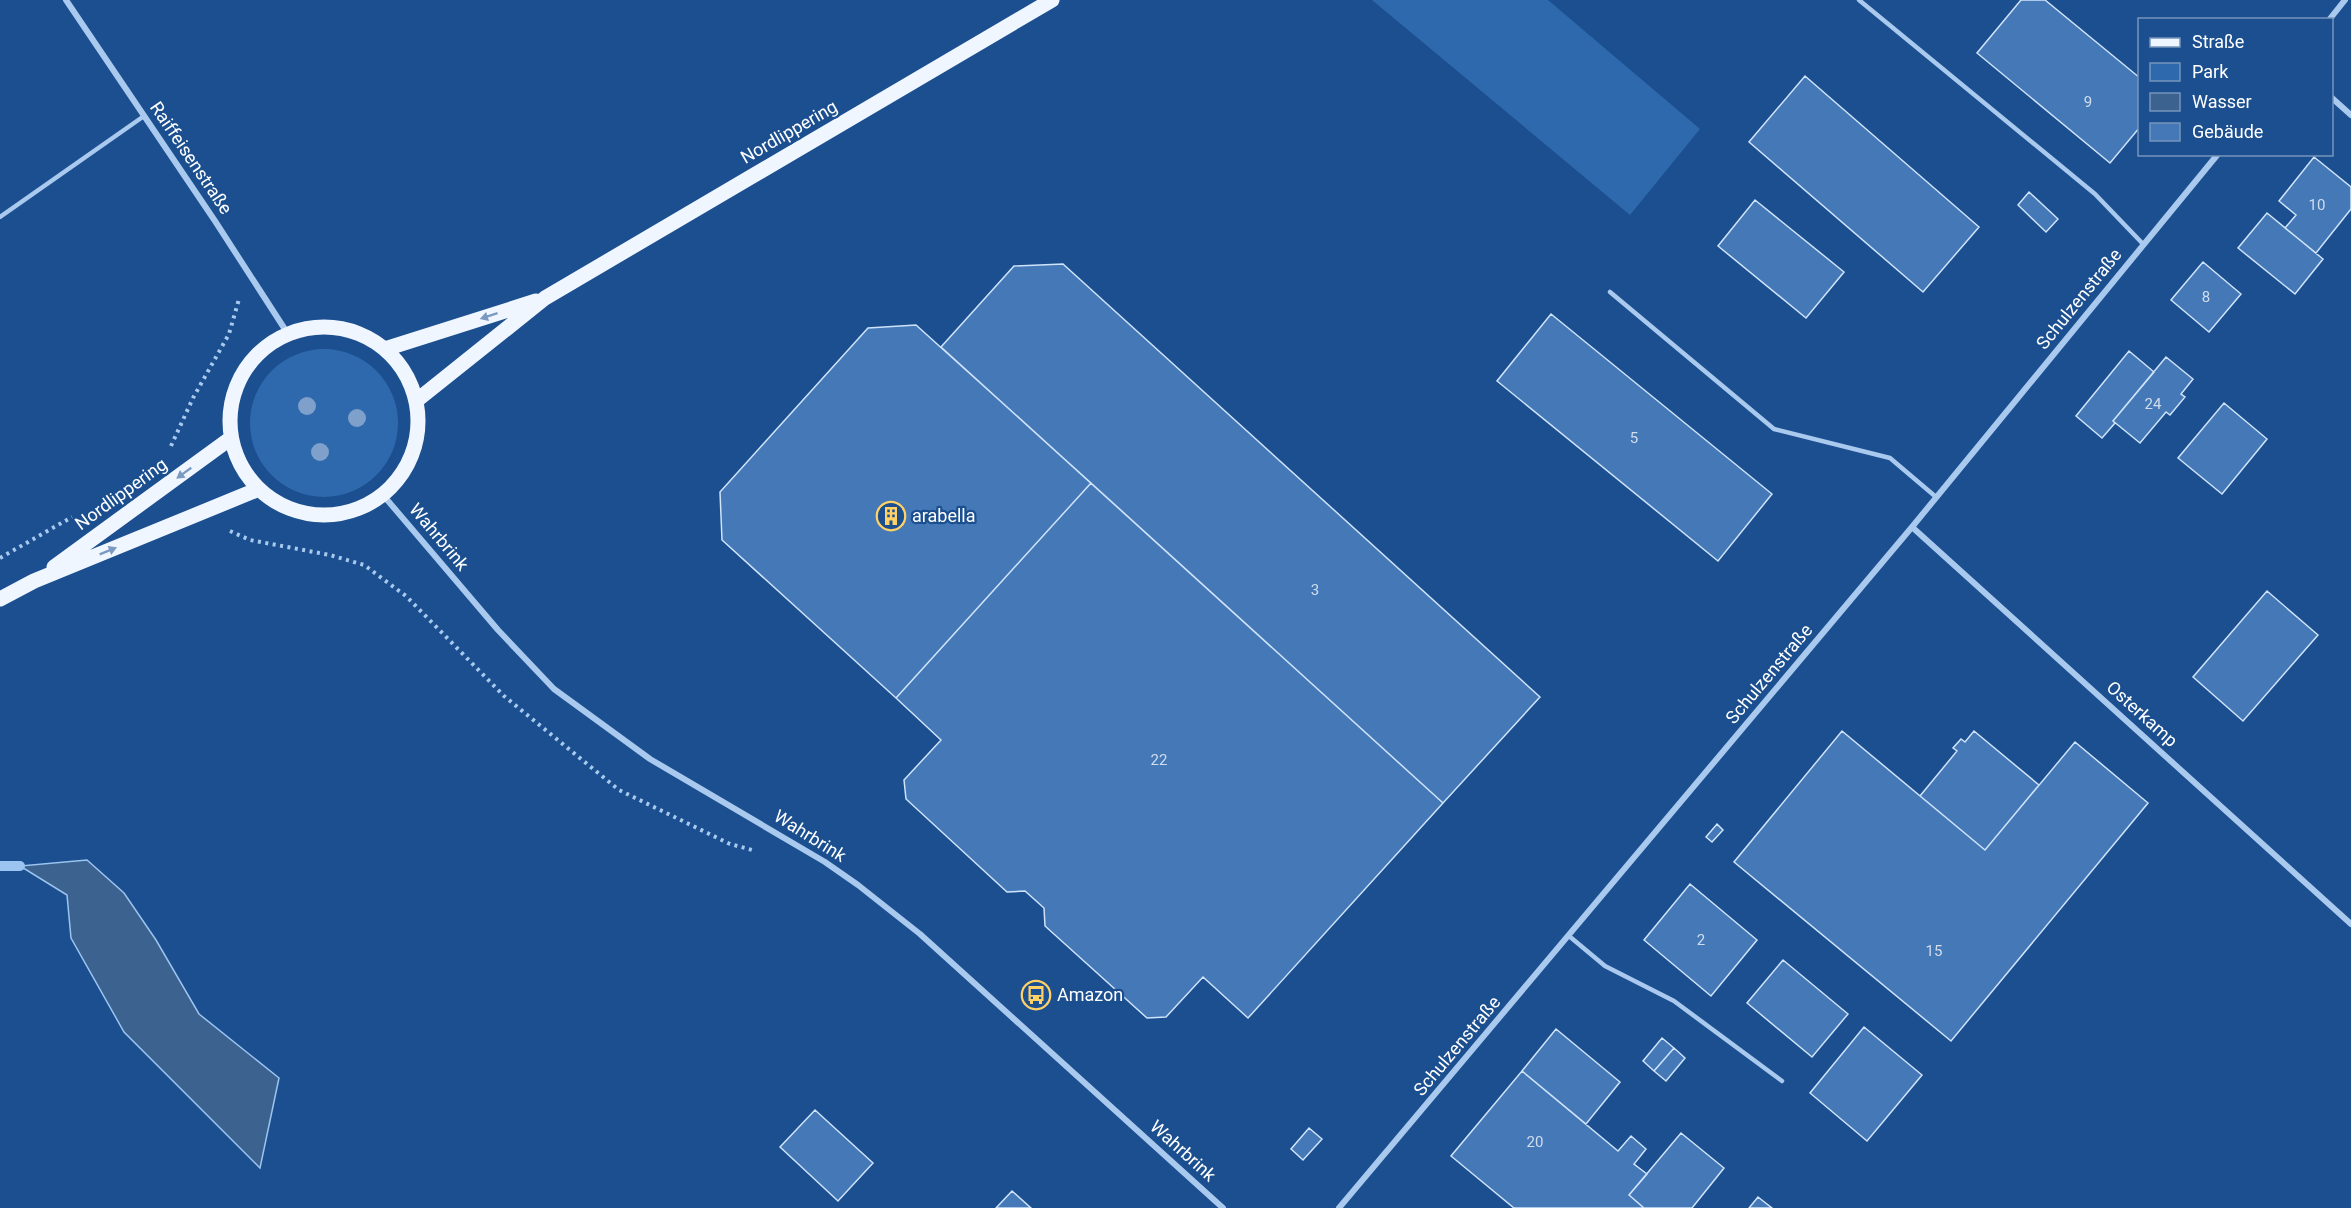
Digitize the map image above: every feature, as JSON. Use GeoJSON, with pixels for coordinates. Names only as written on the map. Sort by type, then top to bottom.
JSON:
{"type":"FeatureCollection","features":[{"type":"Feature","properties":{"kind":"main road","name":"Nordlippering"},"geometry":{"type":"LineString","coordinates":[[416,401],[545,298],[1052,0]]}},
{"type":"Feature","properties":{"kind":"main road","name":"Nordlippering"},"geometry":{"type":"LineString","coordinates":[[385,349],[545,298]]}},
{"type":"Feature","properties":{"kind":"main road"},"geometry":{"type":"LineString","coordinates":[[325,327],[349,330],[385,349],[405,374],[416,401],[418,417],[417,439],[410,460],[399,479],[383,495],[366,506],[346,513],[326,516],[305,514],[286,507],[259,489],[241,466],[231,438],[230,419],[234,395],[244,372],[259,353],[288,334],[325,327]]}},
{"type":"Feature","properties":{"kind":"main road","name":"Nordlippering"},"geometry":{"type":"LineString","coordinates":[[34,581],[231,438]]}},
{"type":"Feature","properties":{"kind":"main road","name":"Nordlippering"},"geometry":{"type":"LineString","coordinates":[[0,599],[34,581],[259,489]]}},
{"type":"Feature","properties":{"kind":"street","name":"Raiffeisenstraße"},"geometry":{"type":"LineString","coordinates":[[66,0],[288,334]]}},
{"type":"Feature","properties":{"kind":"street"},"geometry":{"type":"LineString","coordinates":[[2331,18],[2345,0]]}},
{"type":"Feature","properties":{"kind":"street"},"geometry":{"type":"LineString","coordinates":[[2333,100],[2351,115]]}},
{"type":"Feature","properties":{"kind":"street","name":"Schulzenstraße"},"geometry":{"type":"LineString","coordinates":[[1339,1208],[1912,527],[2216,156]]}},
{"type":"Feature","properties":{"kind":"street","name":"Wahrbrink"},"geometry":{"type":"LineString","coordinates":[[383,495],[498,630],[554,690],[659,765],[825,862],[858,885],[920,934],[1223,1208]]}},
{"type":"Feature","properties":{"kind":"street","name":"Osterkamp"},"geometry":{"type":"LineString","coordinates":[[1912,527],[2351,924]]}},
{"type":"Feature","properties":{"kind":"lane"},"geometry":{"type":"LineString","coordinates":[[1859,0],[2095,194],[2144,245]]}},
{"type":"Feature","properties":{"kind":"lane"},"geometry":{"type":"LineString","coordinates":[[0,217],[144,116]]}},
{"type":"Feature","properties":{"kind":"lane"},"geometry":{"type":"LineString","coordinates":[[1610,292],[1774,429],[1890,458],[1936,497]]}},
{"type":"Feature","properties":{"kind":"lane"},"geometry":{"type":"LineString","coordinates":[[1569,936],[1605,966],[1674,1001],[1782,1081]]}},
{"type":"Feature","properties":{"kind":"path"},"geometry":{"type":"LineString","coordinates":[[184,472],[170,448],[193,398],[229,334],[249,273]]}},
{"type":"Feature","properties":{"kind":"path"},"geometry":{"type":"LineString","coordinates":[[206,510],[219,526],[249,540],[330,555],[364,565],[406,596],[504,696],[620,790],[730,844],[756,852]]}},
{"type":"Feature","properties":{"kind":"path"},"geometry":{"type":"LineString","coordinates":[[0,558],[74,516]]}},
{"type":"Feature","properties":{"kind":"green space"},"geometry":{"type":"Polygon","coordinates":[[[1372,0],[1548,0],[1700,129],[1630,215],[1372,0]]]}},
{"type":"Feature","properties":{"kind":"green space"},"geometry":{"type":"Polygon","coordinates":[[[324,349],[352,354],[377,370],[393,395],[398,423],[393,451],[377,476],[352,492],[324,497],[296,492],[271,476],[255,451],[250,423],[255,395],[271,370],[296,354],[324,349]]]}},
{"type":"Feature","properties":{"kind":"water"},"geometry":{"type":"Polygon","coordinates":[[[87,860],[124,893],[156,940],[199,1014],[279,1078],[260,1168],[124,1032],[71,938],[67,895],[20,866],[87,860]]]}},
{"type":"Feature","properties":{"kind":"building"},"geometry":{"type":"Polygon","coordinates":[[[2021,0],[2045,0],[2138,76],[2138,129],[2110,163],[1977,53],[2021,0]]]}},
{"type":"Feature","properties":{"kind":"building"},"geometry":{"type":"Polygon","coordinates":[[[1805,76],[1979,227],[1923,292],[1749,142],[1805,76]]]}},
{"type":"Feature","properties":{"kind":"building"},"geometry":{"type":"Polygon","coordinates":[[[2314,157],[2351,187],[2351,209],[2316,253],[2285,228],[2296,215],[2279,201],[2314,157]]]}},
{"type":"Feature","properties":{"kind":"building"},"geometry":{"type":"Polygon","coordinates":[[[2029,192],[2058,219],[2046,232],[2018,205],[2029,192]]]}},
{"type":"Feature","properties":{"kind":"building"},"geometry":{"type":"Polygon","coordinates":[[[1755,200],[1844,272],[1806,318],[1718,246],[1755,200]]]}},
{"type":"Feature","properties":{"kind":"building"},"geometry":{"type":"Polygon","coordinates":[[[2267,213],[2323,259],[2295,294],[2238,248],[2267,213]]]}},
{"type":"Feature","properties":{"kind":"building"},"geometry":{"type":"Polygon","coordinates":[[[2203,262],[2241,294],[2209,332],[2171,300],[2203,262]]]}},
{"type":"Feature","properties":{"kind":"building"},"geometry":{"type":"Polygon","coordinates":[[[1063,264],[1540,697],[1443,803],[941,347],[1014,266],[1063,264]]]}},
{"type":"Feature","properties":{"kind":"building"},"geometry":{"type":"Polygon","coordinates":[[[1551,314],[1772,494],[1718,561],[1497,381],[1551,314]]]}},
{"type":"Feature","properties":{"kind":"building","name":"arabella"},"geometry":{"type":"Polygon","coordinates":[[[916,325],[1091,483],[896,698],[722,540],[720,492],[868,328],[916,325]]]}},
{"type":"Feature","properties":{"kind":"building"},"geometry":{"type":"Polygon","coordinates":[[[2129,351],[2154,372],[2113,421],[2115,423],[2102,438],[2076,416],[2129,351]]]}},
{"type":"Feature","properties":{"kind":"building"},"geometry":{"type":"Polygon","coordinates":[[[2166,357],[2193,379],[2181,394],[2185,397],[2170,415],[2166,412],[2140,443],[2113,421],[2166,357]]]}},
{"type":"Feature","properties":{"kind":"building"},"geometry":{"type":"Polygon","coordinates":[[[2224,403],[2267,439],[2222,494],[2178,458],[2224,403]]]}},
{"type":"Feature","properties":{"kind":"building"},"geometry":{"type":"Polygon","coordinates":[[[1091,483],[1443,803],[1248,1018],[1203,977],[1166,1017],[1147,1018],[1045,926],[1044,908],[1025,891],[1007,892],[906,799],[904,780],[941,740],[896,698],[1091,483]]]}},
{"type":"Feature","properties":{"kind":"building"},"geometry":{"type":"Polygon","coordinates":[[[2267,591],[2318,635],[2243,721],[2193,677],[2267,591]]]}},
{"type":"Feature","properties":{"kind":"building"},"geometry":{"type":"Polygon","coordinates":[[[1842,731],[1985,850],[2075,742],[2148,803],[1951,1041],[1734,862],[1842,731]]]}},
{"type":"Feature","properties":{"kind":"building"},"geometry":{"type":"Polygon","coordinates":[[[1974,731],[2039,785],[1985,850],[1920,796],[1957,751],[1953,748],[1961,739],[1965,742],[1974,731]]]}},
{"type":"Feature","properties":{"kind":"building"},"geometry":{"type":"Polygon","coordinates":[[[1717,824],[1723,830],[1712,842],[1706,837],[1717,824]]]}},
{"type":"Feature","properties":{"kind":"building"},"geometry":{"type":"Polygon","coordinates":[[[1690,884],[1757,940],[1711,996],[1644,940],[1690,884]]]}},
{"type":"Feature","properties":{"kind":"building"},"geometry":{"type":"Polygon","coordinates":[[[1783,960],[1848,1014],[1812,1057],[1747,1003],[1783,960]]]}},
{"type":"Feature","properties":{"kind":"building"},"geometry":{"type":"Polygon","coordinates":[[[1864,1027],[1922,1075],[1867,1141],[1810,1093],[1864,1027]]]}},
{"type":"Feature","properties":{"kind":"building"},"geometry":{"type":"Polygon","coordinates":[[[1556,1029],[1620,1082],[1586,1124],[1522,1071],[1556,1029]]]}},
{"type":"Feature","properties":{"kind":"building"},"geometry":{"type":"Polygon","coordinates":[[[1662,1038],[1674,1048],[1654,1071],[1643,1061],[1662,1038]]]}},
{"type":"Feature","properties":{"kind":"building"},"geometry":{"type":"Polygon","coordinates":[[[1674,1048],[1685,1058],[1666,1081],[1654,1071],[1674,1048]]]}},
{"type":"Feature","properties":{"kind":"building"},"geometry":{"type":"Polygon","coordinates":[[[1522,1071],[1618,1151],[1631,1136],[1646,1149],[1634,1164],[1647,1174],[1629,1195],[1644,1208],[1514,1208],[1451,1156],[1522,1071]]]}},
{"type":"Feature","properties":{"kind":"building"},"geometry":{"type":"Polygon","coordinates":[[[815,1110],[873,1163],[838,1201],[780,1147],[815,1110]]]}},
{"type":"Feature","properties":{"kind":"building"},"geometry":{"type":"Polygon","coordinates":[[[1309,1128],[1322,1139],[1303,1160],[1291,1149],[1309,1128]]]}},
{"type":"Feature","properties":{"kind":"building"},"geometry":{"type":"Polygon","coordinates":[[[1681,1133],[1724,1168],[1692,1208],[1644,1208],[1629,1195],[1681,1133]]]}},
{"type":"Feature","properties":{"kind":"building"},"geometry":{"type":"Polygon","coordinates":[[[1012,1191],[1031,1208],[996,1208],[1012,1191]]]}},
{"type":"Feature","properties":{"kind":"building"},"geometry":{"type":"Polygon","coordinates":[[[1758,1197],[1772,1208],[1749,1208],[1758,1197]]]}},
{"type":"Feature","properties":{"kind":"waterway"},"geometry":{"type":"LineString","coordinates":[[0,866],[20,866]]}},
{"type":"Feature","properties":{"kind":"place","name":"arabella"},"geometry":{"type":"Point","coordinates":[891,516]}},
{"type":"Feature","properties":{"kind":"place","name":"Amazon"},"geometry":{"type":"Point","coordinates":[1036,995]}}]}
